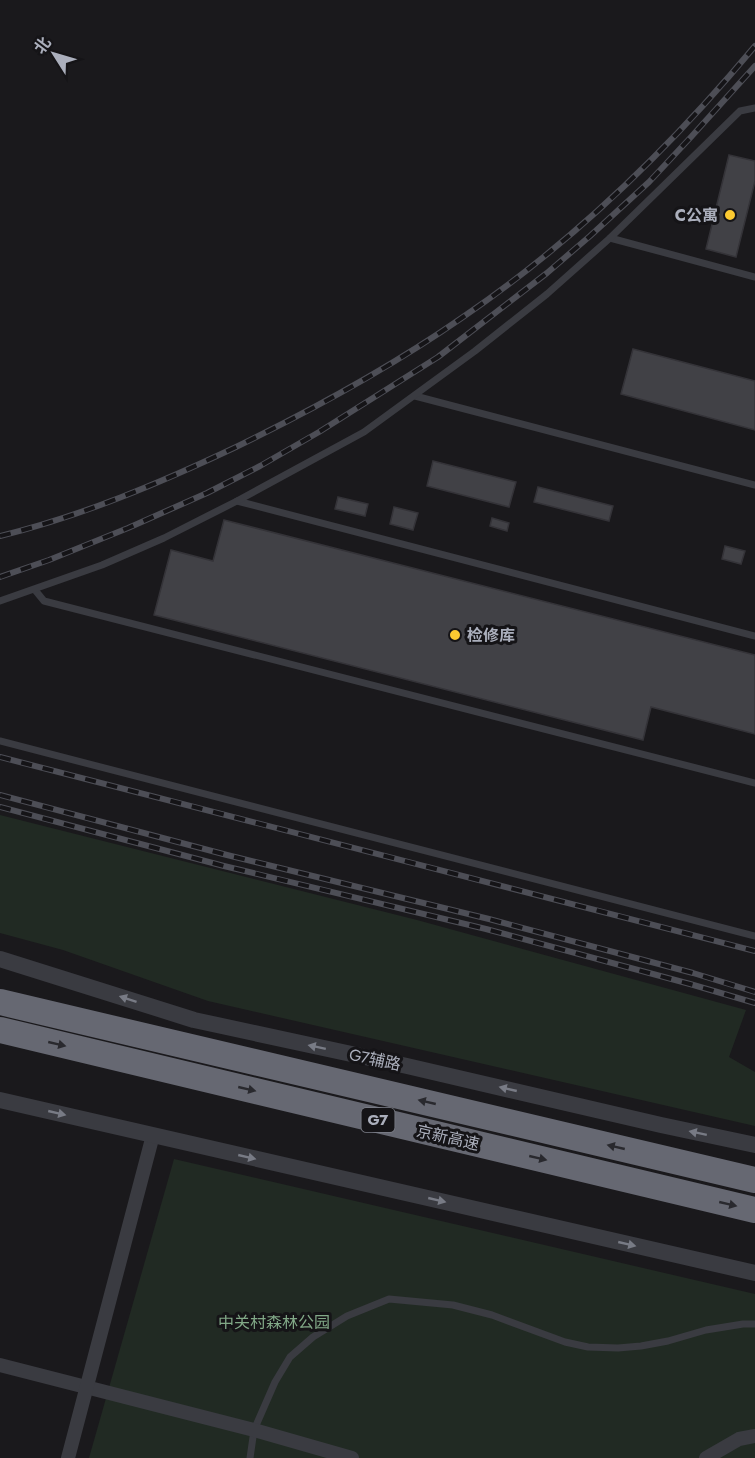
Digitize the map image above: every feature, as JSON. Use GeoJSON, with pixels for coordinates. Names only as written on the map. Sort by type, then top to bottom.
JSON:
{"type":"FeatureCollection","features":[{"type":"Feature","properties":{"kind":"highway"},"geometry":{"type":"LineString","coordinates":[[0,997],[33,1009]]}},
{"type":"Feature","properties":{"kind":"highway","name":"京新高速"},"geometry":{"type":"LineString","coordinates":[[0,1002],[755,1180]]}},
{"type":"Feature","properties":{"kind":"highway","name":"京新高速"},"geometry":{"type":"LineString","coordinates":[[6,1033],[755,1210]]}},
{"type":"Feature","properties":{"kind":"street","name":"G7辅路"},"geometry":{"type":"LineString","coordinates":[[0,959],[194,1020],[755,1145]]}},
{"type":"Feature","properties":{"kind":"street"},"geometry":{"type":"LineString","coordinates":[[0,1100],[755,1273]]}},
{"type":"Feature","properties":{"kind":"street"},"geometry":{"type":"LineString","coordinates":[[68,1458],[153,1135]]}},
{"type":"Feature","properties":{"kind":"street"},"geometry":{"type":"LineString","coordinates":[[0,1365],[254,1430],[352,1458]]}},
{"type":"Feature","properties":{"kind":"street"},"geometry":{"type":"LineString","coordinates":[[706,1458],[739,1439],[755,1436]]}},
{"type":"Feature","properties":{"kind":"lane"},"geometry":{"type":"LineString","coordinates":[[0,601],[35,590],[164,538],[364,432],[416,396],[547,294],[610,238],[740,111],[755,108]]}},
{"type":"Feature","properties":{"kind":"lane"},"geometry":{"type":"LineString","coordinates":[[610,238],[755,277]]}},
{"type":"Feature","properties":{"kind":"lane"},"geometry":{"type":"LineString","coordinates":[[416,396],[755,485]]}},
{"type":"Feature","properties":{"kind":"lane"},"geometry":{"type":"LineString","coordinates":[[237,501],[755,636]]}},
{"type":"Feature","properties":{"kind":"lane"},"geometry":{"type":"LineString","coordinates":[[35,590],[44,602],[755,783]]}},
{"type":"Feature","properties":{"kind":"lane"},"geometry":{"type":"LineString","coordinates":[[0,741],[755,936]]}},
{"type":"Feature","properties":{"kind":"lane"},"geometry":{"type":"LineString","coordinates":[[250,1458],[254,1430],[275,1382],[290,1357],[313,1337],[347,1316],[389,1299],[453,1305],[492,1315],[565,1342],[588,1347],[641,1346],[706,1330],[755,1324]]}},
{"type":"Feature","properties":{"kind":"green space"},"geometry":{"type":"Polygon","coordinates":[[[0,815],[417,920],[746,1010],[729,1057],[755,1072],[755,1126],[208,1001],[63,950],[0,933],[0,815]]]}},
{"type":"Feature","properties":{"kind":"green space","name":"中关村森林公园"},"geometry":{"type":"Polygon","coordinates":[[[174,1159],[755,1294],[755,1458],[89,1458],[174,1159]]]}},
{"type":"Feature","properties":{"kind":"building","name":"C公寓"},"geometry":{"type":"Polygon","coordinates":[[[729,155],[755,161],[755,181],[736,257],[706,249],[729,155]]]}},
{"type":"Feature","properties":{"kind":"building"},"geometry":{"type":"Polygon","coordinates":[[[633,349],[755,381],[755,430],[621,394],[633,349]]]}},
{"type":"Feature","properties":{"kind":"building"},"geometry":{"type":"Polygon","coordinates":[[[433,461],[516,482],[509,507],[427,486],[433,461]]]}},
{"type":"Feature","properties":{"kind":"building"},"geometry":{"type":"Polygon","coordinates":[[[538,487],[613,506],[609,521],[534,502],[538,487]]]}},
{"type":"Feature","properties":{"kind":"building"},"geometry":{"type":"Polygon","coordinates":[[[338,497],[368,504],[365,516],[335,509],[338,497]]]}},
{"type":"Feature","properties":{"kind":"building"},"geometry":{"type":"Polygon","coordinates":[[[394,507],[418,513],[413,530],[390,524],[394,507]]]}},
{"type":"Feature","properties":{"kind":"building"},"geometry":{"type":"Polygon","coordinates":[[[492,518],[509,523],[507,531],[490,526],[492,518]]]}},
{"type":"Feature","properties":{"kind":"building","name":"检修库"},"geometry":{"type":"Polygon","coordinates":[[[224,520],[755,655],[755,734],[651,707],[643,740],[154,615],[171,550],[213,561],[224,520]]]}},
{"type":"Feature","properties":{"kind":"building"},"geometry":{"type":"Polygon","coordinates":[[[725,546],[745,551],[741,564],[722,559],[725,546]]]}},
{"type":"Feature","properties":{"kind":"railway"},"geometry":{"type":"LineString","coordinates":[[0,536],[91,509],[207,460],[323,402],[436,335],[504,288],[618,192],[689,121],[755,46]]}},
{"type":"Feature","properties":{"kind":"railway"},"geometry":{"type":"LineString","coordinates":[[0,577],[128,528],[207,493],[319,432],[438,357],[547,273],[649,182],[755,66]]}},
{"type":"Feature","properties":{"kind":"railway"},"geometry":{"type":"LineString","coordinates":[[0,757],[755,951]]}},
{"type":"Feature","properties":{"kind":"railway"},"geometry":{"type":"LineString","coordinates":[[0,795],[227,855],[489,919],[693,973],[755,992]]}},
{"type":"Feature","properties":{"kind":"railway"},"geometry":{"type":"LineString","coordinates":[[0,807],[224,866],[486,929],[755,1003]]}},
{"type":"Feature","properties":{"kind":"place","name":"C公寓"},"geometry":{"type":"Point","coordinates":[730,215]}},
{"type":"Feature","properties":{"kind":"place","name":"检修库"},"geometry":{"type":"Point","coordinates":[455,635]}}]}
